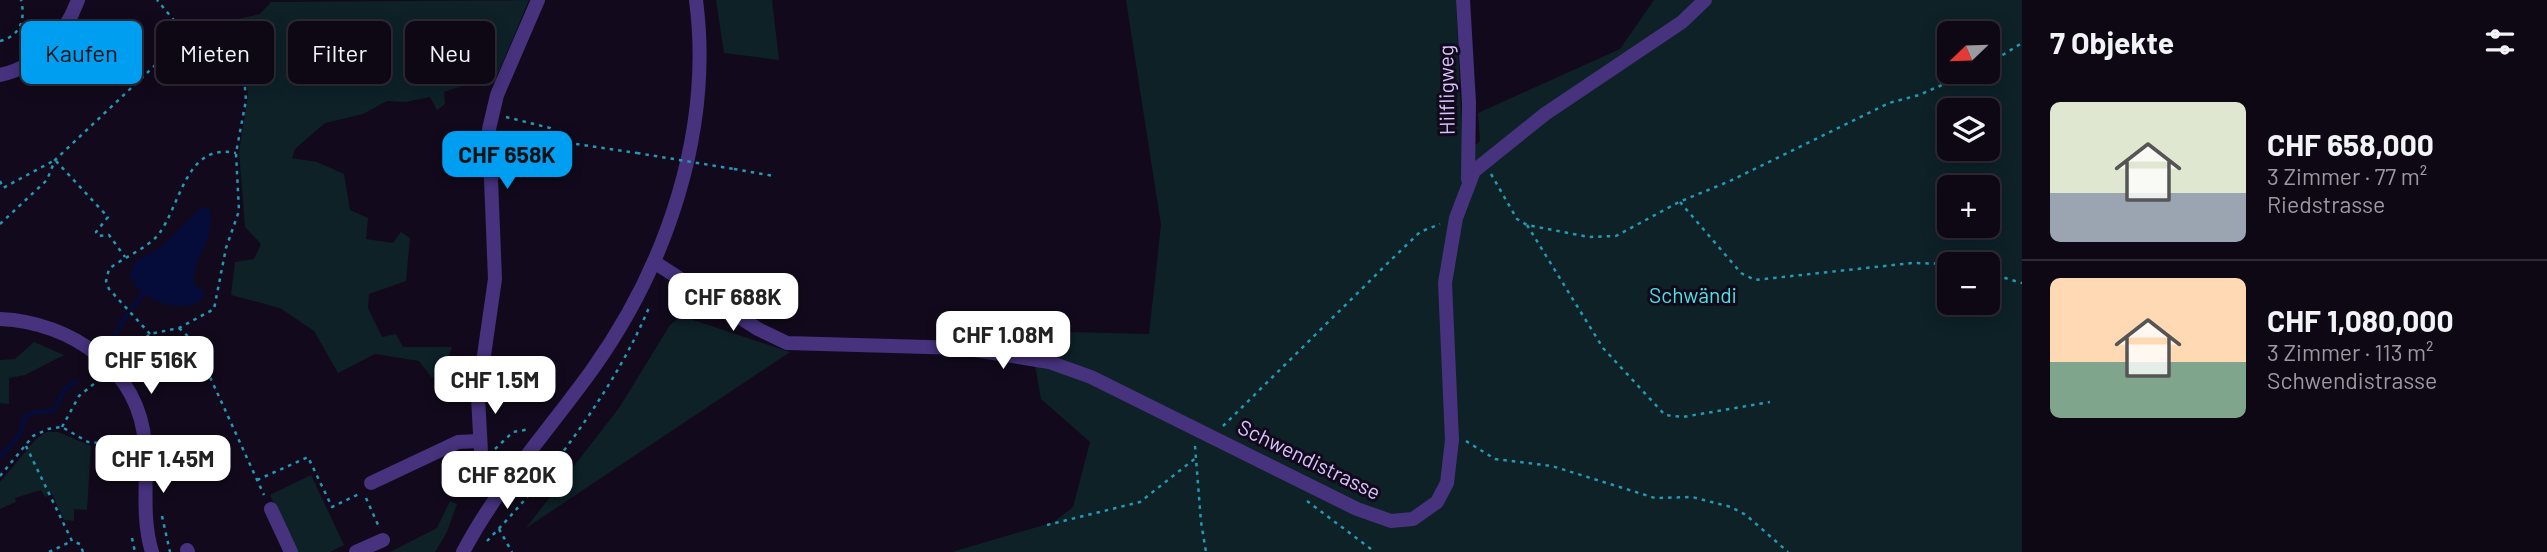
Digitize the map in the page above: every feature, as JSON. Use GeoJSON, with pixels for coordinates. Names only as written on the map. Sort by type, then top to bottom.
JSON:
{"type":"FeatureCollection","features":[{"type":"Feature","properties":{"kind":"street"},"geometry":{"type":"LineString","coordinates":[[0,75],[9,73],[47,51],[66,25],[78,0]]}},
{"type":"Feature","properties":{"kind":"street"},"geometry":{"type":"LineString","coordinates":[[370,483],[458,442],[480,447],[478,397],[495,279],[488,162],[492,114],[497,95],[538,0]]}},
{"type":"Feature","properties":{"kind":"street"},"geometry":{"type":"LineString","coordinates":[[463,552],[510,475],[610,344],[654,262],[679,192],[693,126],[699,53],[696,0]]}},
{"type":"Feature","properties":{"kind":"street","name":"Hilfligweg"},"geometry":{"type":"LineString","coordinates":[[1463,0],[1469,103],[1468,179]]}},
{"type":"Feature","properties":{"kind":"street","name":"Schwendistrasse"},"geometry":{"type":"LineString","coordinates":[[654,262],[758,329],[787,343],[962,348],[1049,362],[1091,377],[1194,425],[1357,509],[1399,522],[1420,517],[1443,493],[1450,471],[1452,440],[1445,283],[1456,218],[1468,179],[1485,161],[1545,114],[1667,33],[1705,0]]}},
{"type":"Feature","properties":{"kind":"street"},"geometry":{"type":"LineString","coordinates":[[0,319],[37,324],[68,336],[87,346],[113,368],[135,403],[145,444],[145,510],[152,552]]}},
{"type":"Feature","properties":{"kind":"street"},"geometry":{"type":"LineString","coordinates":[[271,509],[291,552]]}},
{"type":"Feature","properties":{"kind":"street"},"geometry":{"type":"LineString","coordinates":[[356,552],[383,540]]}},
{"type":"Feature","properties":{"kind":"path"},"geometry":{"type":"LineString","coordinates":[[0,41],[14,37],[21,27],[21,0]]}},
{"type":"Feature","properties":{"kind":"path"},"geometry":{"type":"LineString","coordinates":[[113,368],[150,334],[179,328],[208,314],[215,306],[226,248],[239,211],[236,153],[246,100],[244,77],[205,33],[188,37],[156,0]]}},
{"type":"Feature","properties":{"kind":"path"},"geometry":{"type":"LineString","coordinates":[[2000,57],[2022,43]]}},
{"type":"Feature","properties":{"kind":"path"},"geometry":{"type":"LineString","coordinates":[[0,181],[3,188],[55,160],[156,64]]}},
{"type":"Feature","properties":{"kind":"path"},"geometry":{"type":"LineString","coordinates":[[1485,161],[1517,219],[1527,225],[1588,237],[1616,236],[1679,202],[1730,181],[1888,103],[1919,95],[1944,84]]}},
{"type":"Feature","properties":{"kind":"path"},"geometry":{"type":"LineString","coordinates":[[492,114],[550,128],[570,143],[774,176]]}},
{"type":"Feature","properties":{"kind":"path"},"geometry":{"type":"LineString","coordinates":[[150,334],[109,289],[106,281],[109,268],[155,238],[165,225],[192,169],[210,154],[223,150],[236,153]]}},
{"type":"Feature","properties":{"kind":"path"},"geometry":{"type":"LineString","coordinates":[[55,160],[108,217],[96,232],[97,236],[109,235],[125,257]]}},
{"type":"Feature","properties":{"kind":"path"},"geometry":{"type":"LineString","coordinates":[[0,224],[47,180],[55,160]]}},
{"type":"Feature","properties":{"kind":"path"},"geometry":{"type":"LineString","coordinates":[[1679,202],[1741,273],[1755,281],[1912,263],[1937,264]]}},
{"type":"Feature","properties":{"kind":"path"},"geometry":{"type":"LineString","coordinates":[[1213,435],[1420,232],[1456,218]]}},
{"type":"Feature","properties":{"kind":"path"},"geometry":{"type":"LineString","coordinates":[[1527,225],[1603,348],[1665,415],[1683,417],[1770,402]]}},
{"type":"Feature","properties":{"kind":"path"},"geometry":{"type":"LineString","coordinates":[[2000,277],[2022,283]]}},
{"type":"Feature","properties":{"kind":"path"},"geometry":{"type":"LineString","coordinates":[[485,543],[559,454],[634,340],[654,296]]}},
{"type":"Feature","properties":{"kind":"path"},"geometry":{"type":"LineString","coordinates":[[179,328],[194,342],[271,509]]}},
{"type":"Feature","properties":{"kind":"path"},"geometry":{"type":"LineString","coordinates":[[93,372],[106,384]]}},
{"type":"Feature","properties":{"kind":"path"},"geometry":{"type":"LineString","coordinates":[[62,427],[79,396],[101,379]]}},
{"type":"Feature","properties":{"kind":"path"},"geometry":{"type":"LineString","coordinates":[[1194,425],[1201,522],[1206,552]]}},
{"type":"Feature","properties":{"kind":"path"},"geometry":{"type":"LineString","coordinates":[[0,476],[37,433],[62,427],[88,442],[129,446],[145,444]]}},
{"type":"Feature","properties":{"kind":"path"},"geometry":{"type":"LineString","coordinates":[[480,447],[487,456],[516,430],[533,430]]}},
{"type":"Feature","properties":{"kind":"path"},"geometry":{"type":"LineString","coordinates":[[128,438],[130,456]]}},
{"type":"Feature","properties":{"kind":"path"},"geometry":{"type":"LineString","coordinates":[[1452,440],[1465,441],[1502,461],[1552,466],[1655,498],[1692,497],[1731,507],[1746,515],[1788,552]]}},
{"type":"Feature","properties":{"kind":"path"},"geometry":{"type":"LineString","coordinates":[[26,446],[72,541],[79,544],[83,552]]}},
{"type":"Feature","properties":{"kind":"path"},"geometry":{"type":"LineString","coordinates":[[257,480],[309,457],[332,507],[363,491],[378,522],[383,540]]}},
{"type":"Feature","properties":{"kind":"path"},"geometry":{"type":"LineString","coordinates":[[1047,525],[1140,502],[1196,457]]}},
{"type":"Feature","properties":{"kind":"path"},"geometry":{"type":"LineString","coordinates":[[1306,500],[1374,552]]}},
{"type":"Feature","properties":{"kind":"path"},"geometry":{"type":"LineString","coordinates":[[499,529],[512,552]]}},
{"type":"Feature","properties":{"kind":"path"},"geometry":{"type":"LineString","coordinates":[[132,532],[135,552]]}},
{"type":"Feature","properties":{"kind":"path"},"geometry":{"type":"LineString","coordinates":[[49,552],[72,541]]}},
{"type":"Feature","properties":{"kind":"green space"},"geometry":{"type":"Polygon","coordinates":[[[529,0],[498,74],[495,75],[495,21],[405,21],[405,84],[468,84],[444,92],[445,104],[437,110],[430,97],[405,102],[387,101],[363,114],[325,123],[295,149],[292,158],[317,162],[344,174],[350,210],[368,218],[366,239],[393,243],[401,232],[410,238],[406,281],[369,294],[368,308],[382,337],[396,334],[403,347],[452,347],[443,371],[432,378],[419,361],[375,354],[338,373],[314,331],[280,308],[231,295],[235,262],[254,259],[261,244],[245,227],[239,152],[248,95],[247,84],[274,84],[274,21],[228,21],[260,14],[271,2],[529,0]]]}},
{"type":"Feature","properties":{"kind":"green space"},"geometry":{"type":"Polygon","coordinates":[[[716,0],[772,0],[779,60],[724,53],[716,0]]]}},
{"type":"Feature","properties":{"kind":"green space","name":"Schwändi"},"geometry":{"type":"Polygon","coordinates":[[[1126,0],[1456,0],[1463,155],[1480,141],[1478,113],[1620,49],[1654,0],[2022,0],[2022,552],[952,552],[1054,522],[1073,507],[1090,442],[1041,399],[1029,331],[1149,334],[1161,225],[1126,0]]]}},
{"type":"Feature","properties":{"kind":"green space"},"geometry":{"type":"Polygon","coordinates":[[[681,316],[790,352],[526,528],[619,408],[670,325],[681,316]]]}},
{"type":"Feature","properties":{"kind":"green space"},"geometry":{"type":"Polygon","coordinates":[[[34,342],[64,355],[25,375],[9,378],[9,404],[0,403],[0,360],[15,359],[34,342]]]}},
{"type":"Feature","properties":{"kind":"green space"},"geometry":{"type":"Polygon","coordinates":[[[47,432],[58,432],[91,446],[87,510],[74,509],[74,521],[64,520],[52,494],[45,497],[41,490],[15,498],[16,502],[0,509],[0,482],[37,438],[47,432]]]}},
{"type":"Feature","properties":{"kind":"green space"},"geometry":{"type":"Polygon","coordinates":[[[311,475],[344,545],[330,552],[297,552],[270,495],[311,475]]]}},
{"type":"Feature","properties":{"kind":"green space"},"geometry":{"type":"Polygon","coordinates":[[[450,501],[457,504],[447,532],[435,552],[390,552],[437,528],[450,501]]]}},
{"type":"Feature","properties":{"kind":"shaded area"},"geometry":{"type":"Polygon","coordinates":[[[202,207],[210,210],[211,222],[194,278],[195,286],[204,291],[204,298],[183,306],[150,298],[129,275],[137,260],[160,248],[202,207]]]}},
{"type":"Feature","properties":{"kind":"waterway"},"geometry":{"type":"LineString","coordinates":[[132,308],[143,294]]}},
{"type":"Feature","properties":{"kind":"waterway"},"geometry":{"type":"LineString","coordinates":[[115,335],[127,314]]}},
{"type":"Feature","properties":{"kind":"waterway"},"geometry":{"type":"LineString","coordinates":[[0,457],[20,434],[25,417],[35,412],[53,411],[65,389],[75,382]]}}]}
